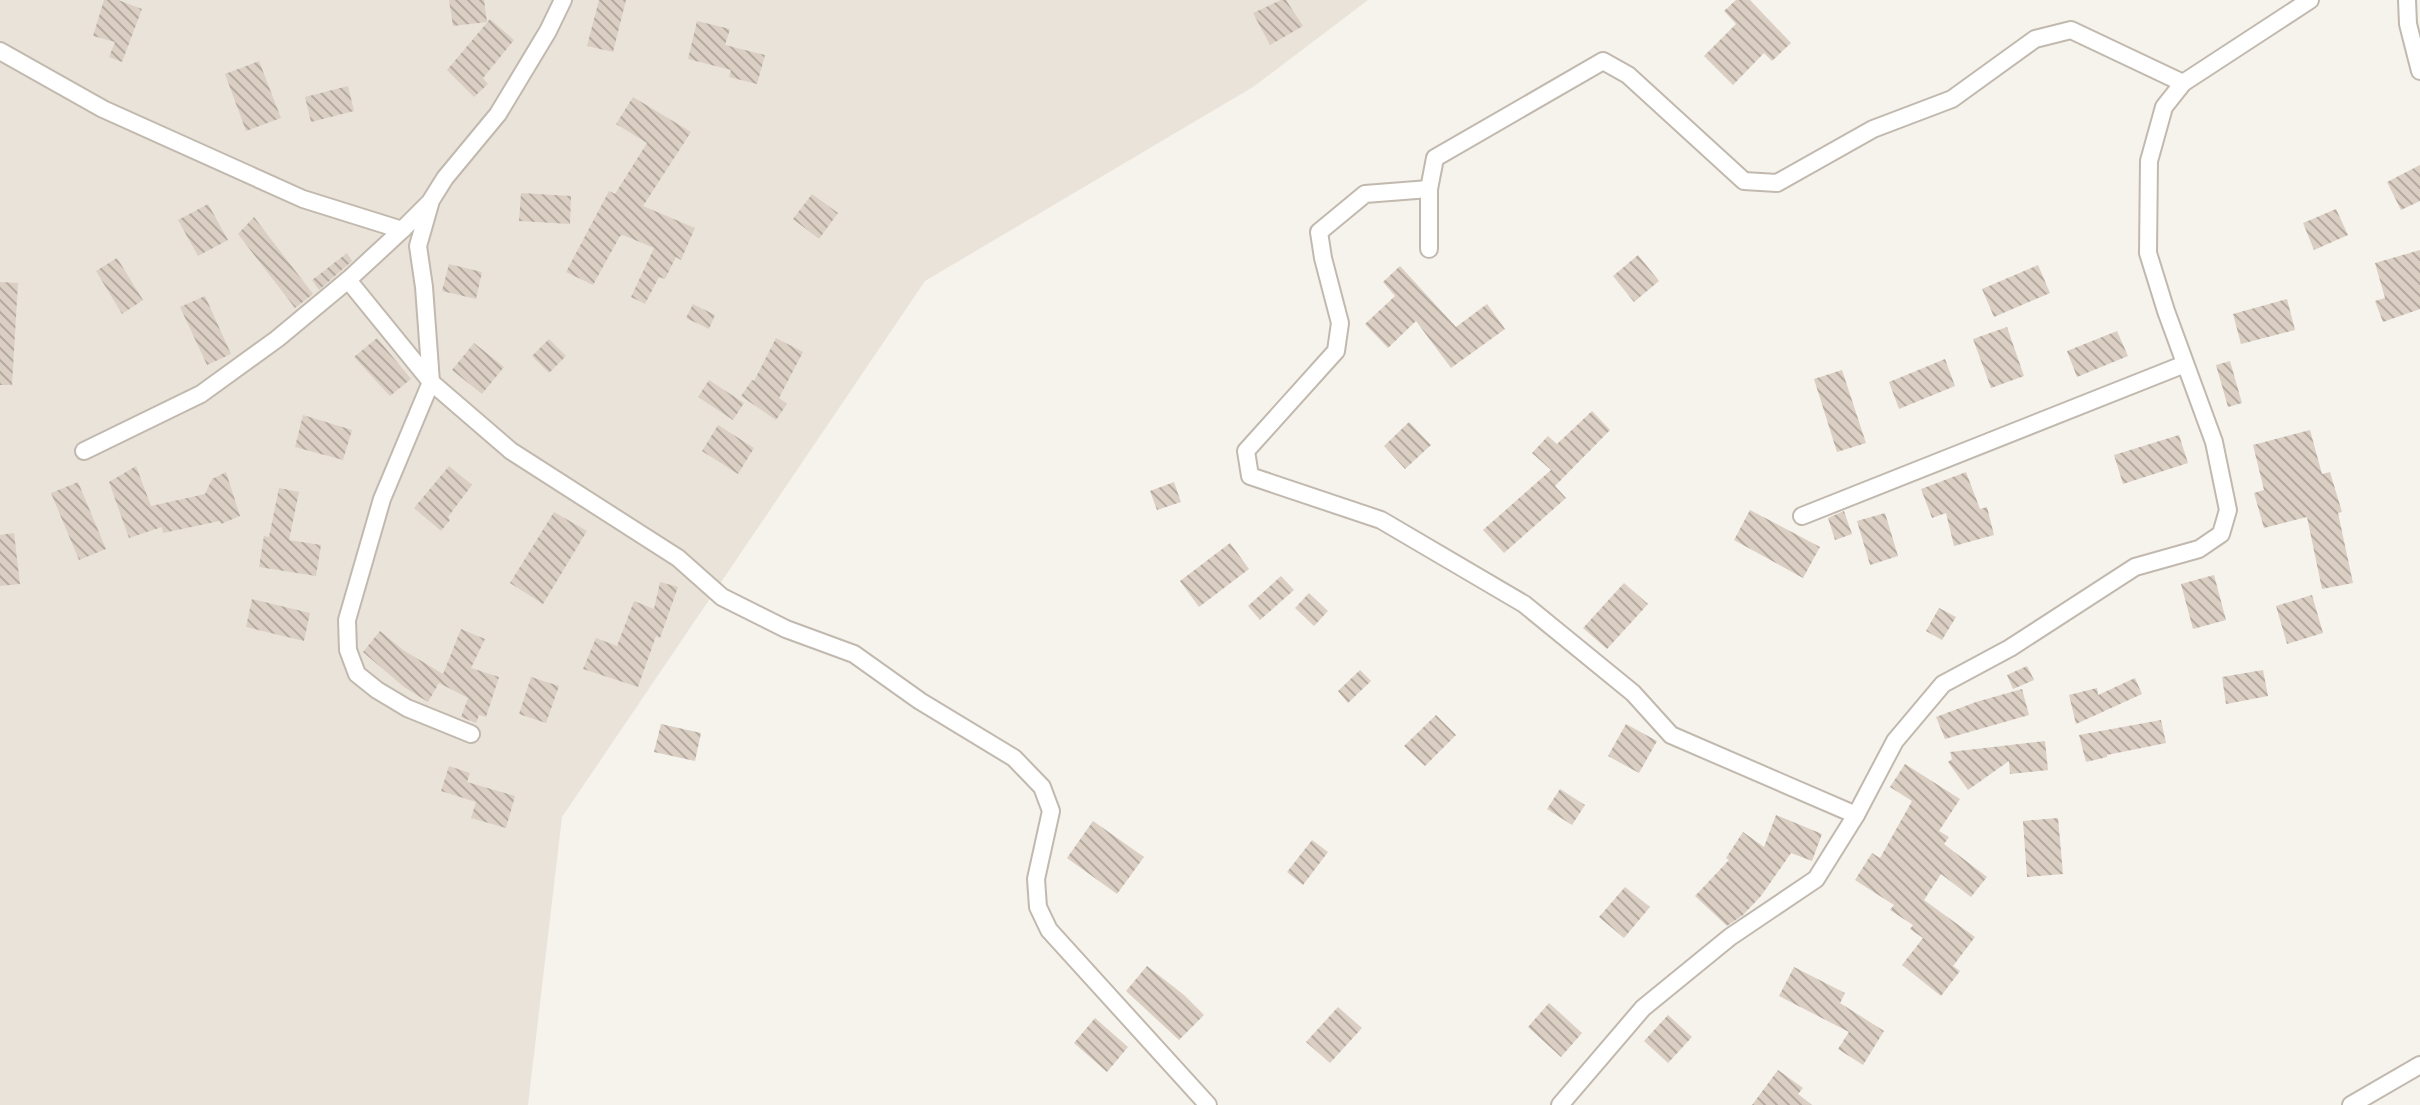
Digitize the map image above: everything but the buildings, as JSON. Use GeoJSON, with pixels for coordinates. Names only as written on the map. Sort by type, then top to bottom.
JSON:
{"type":"FeatureCollection","features":[{"type":"Feature","properties":{"kind":"street"},"geometry":{"type":"LineString","coordinates":[[84,451],[201,394],[277,339],[402,230],[430,202],[445,178],[498,114],[563,0]]}},
{"type":"Feature","properties":{"kind":"street"},"geometry":{"type":"LineString","coordinates":[[1560,1105],[1643,1008],[1730,937],[1816,879],[1856,815],[1895,741],[1943,684],[2010,648],[2135,567],[2199,549],[2221,534],[2228,510],[2214,442],[2148,253],[2149,161],[2164,107],[2183,83],[2310,0]]}},
{"type":"Feature","properties":{"kind":"street"},"geometry":{"type":"LineString","coordinates":[[2407,0],[2408,24],[2420,71]]}},
{"type":"Feature","properties":{"kind":"street"},"geometry":{"type":"LineString","coordinates":[[1429,249],[1429,189],[1435,158],[1603,61],[1628,75],[1744,181],[1777,183],[1873,129],[1952,99],[2035,39],[2071,30],[2183,83]]}},
{"type":"Feature","properties":{"kind":"street"},"geometry":{"type":"LineString","coordinates":[[0,51],[103,109],[289,193],[402,230]]}},
{"type":"Feature","properties":{"kind":"street"},"geometry":{"type":"LineString","coordinates":[[1429,189],[1365,194],[1319,232],[1340,323],[1336,351],[1246,451],[1250,476],[1381,520],[1524,604],[1633,693],[1671,735],[1856,815]]}},
{"type":"Feature","properties":{"kind":"street"},"geometry":{"type":"LineString","coordinates":[[430,202],[418,246],[431,382],[382,499],[347,620],[348,650],[357,674],[377,690],[407,708],[471,734]]}},
{"type":"Feature","properties":{"kind":"street"},"geometry":{"type":"LineString","coordinates":[[348,280],[431,382],[511,451],[678,558],[722,597],[786,629],[854,654],[920,701],[1014,758],[1042,787],[1051,811],[1036,879],[1038,907],[1049,930],[1208,1105]]}},
{"type":"Feature","properties":{"kind":"street"},"geometry":{"type":"LineString","coordinates":[[1802,516],[2185,364]]}},
{"type":"Feature","properties":{"kind":"street"},"geometry":{"type":"LineString","coordinates":[[2351,1105],[2420,1065]]}},
{"type":"Feature","properties":{"kind":"shaded area"},"geometry":{"type":"Polygon","coordinates":[[[0,0],[1368,0],[1253,87],[925,281],[562,817],[528,1105],[0,1105],[0,0]]]}}]}
